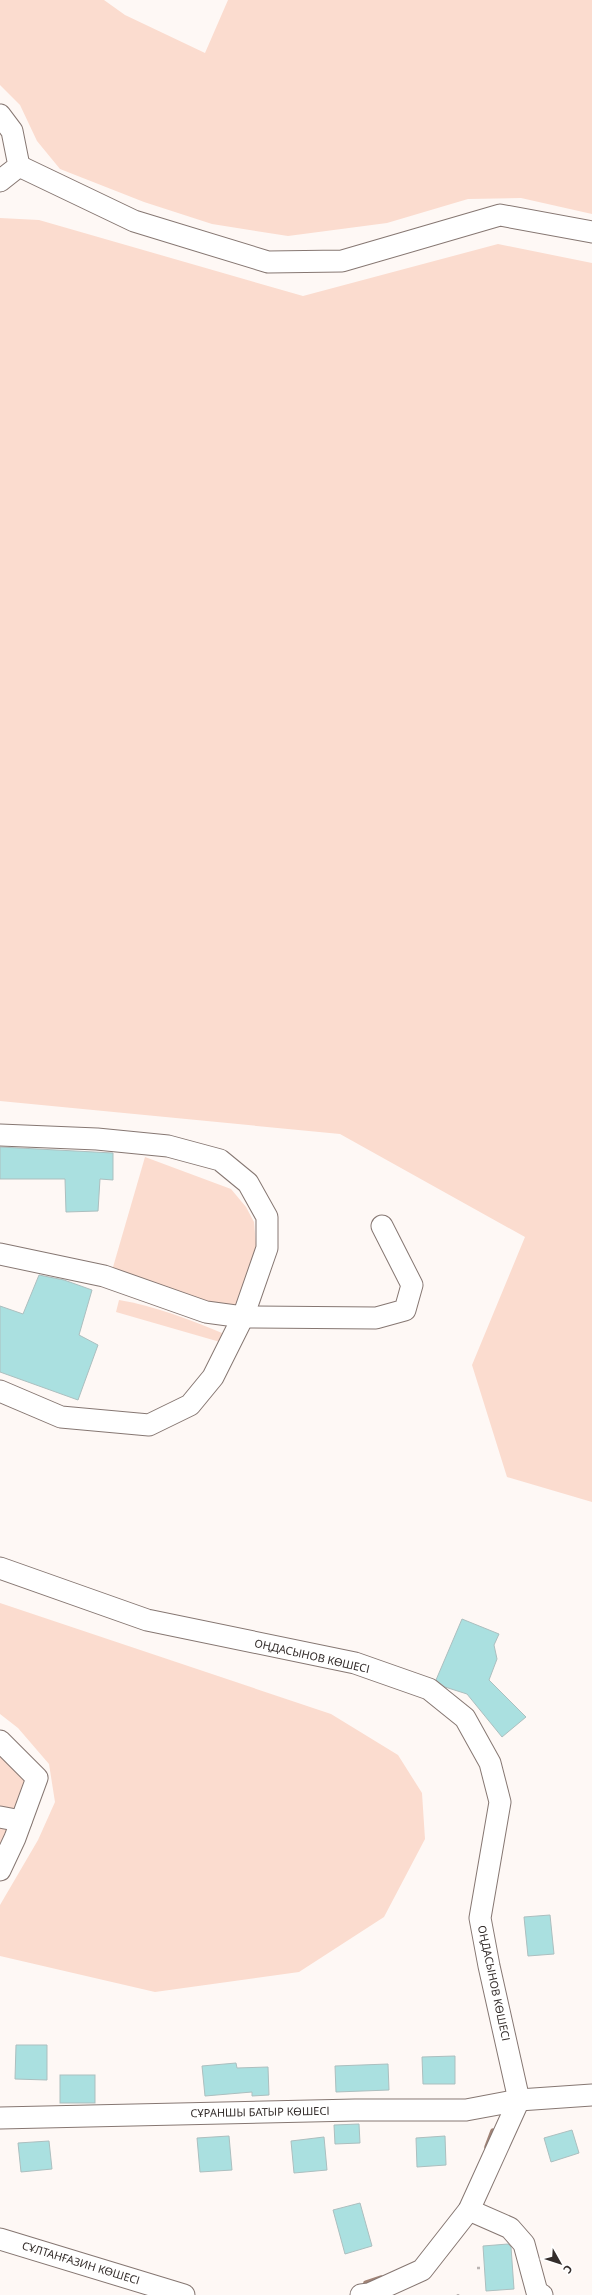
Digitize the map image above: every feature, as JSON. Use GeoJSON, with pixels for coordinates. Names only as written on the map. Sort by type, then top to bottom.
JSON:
{"type":"FeatureCollection","features":[{"type":"Feature","properties":{"kind":"street"},"geometry":{"type":"LineString","coordinates":[[0,115],[12,131],[18,166]]}},
{"type":"Feature","properties":{"kind":"street"},"geometry":{"type":"LineString","coordinates":[[0,181],[18,166]]}},
{"type":"Feature","properties":{"kind":"street"},"geometry":{"type":"LineString","coordinates":[[18,166],[134,221],[268,262],[342,260],[500,215],[592,232]]}},
{"type":"Feature","properties":{"kind":"street"},"geometry":{"type":"LineString","coordinates":[[0,1135],[96,1138],[168,1146],[220,1160],[248,1183],[267,1217],[267,1248],[243,1317],[213,1377],[190,1405],[149,1425],[61,1417],[0,1391]]}},
{"type":"Feature","properties":{"kind":"street"},"geometry":{"type":"LineString","coordinates":[[0,1254],[104,1276],[206,1312],[243,1317],[376,1318],[405,1310],[412,1285],[382,1226]]}},
{"type":"Feature","properties":{"kind":"street","name":"ОҢДАСЫНОВ КӨШЕСІ"},"geometry":{"type":"LineString","coordinates":[[0,1568],[147,1620],[355,1664],[429,1689],[465,1718],[490,1763],[500,1802],[480,1918],[489,1966],[519,2100]]}},
{"type":"Feature","properties":{"kind":"street"},"geometry":{"type":"LineString","coordinates":[[0,1740],[37,1778],[21,1821],[0,1870]]}},
{"type":"Feature","properties":{"kind":"street"},"geometry":{"type":"LineString","coordinates":[[0,1817],[21,1821]]}},
{"type":"Feature","properties":{"kind":"street","name":"СҰРАНШЫ БАТЫР КӨШЕСІ"},"geometry":{"type":"LineString","coordinates":[[0,2118],[355,2110],[466,2110],[519,2100],[592,2095]]}},
{"type":"Feature","properties":{"kind":"street"},"geometry":{"type":"LineString","coordinates":[[361,2295],[369,2294],[422,2270],[469,2210],[519,2100]]}},
{"type":"Feature","properties":{"kind":"street"},"geometry":{"type":"LineString","coordinates":[[469,2210],[510,2228],[524,2244],[537,2292],[542,2295]]}},
{"type":"Feature","properties":{"kind":"street","name":"СҰЛТАНҒАЗИН КӨШЕСІ"},"geometry":{"type":"LineString","coordinates":[[0,2239],[184,2295]]}},
{"type":"Feature","properties":{"kind":"shaded area"},"geometry":{"type":"Polygon","coordinates":[[[0,0],[104,0],[125,15],[205,53],[228,0],[592,0],[592,214],[521,198],[468,199],[387,223],[288,236],[212,224],[144,202],[60,169],[37,141],[20,105],[0,85],[0,0]]]}},
{"type":"Feature","properties":{"kind":"shaded area"},"geometry":{"type":"Polygon","coordinates":[[[0,218],[39,220],[303,296],[498,244],[592,263],[592,1502],[507,1477],[472,1365],[525,1237],[340,1134],[0,1101],[0,218]]]}},
{"type":"Feature","properties":{"kind":"shaded area"},"geometry":{"type":"Polygon","coordinates":[[[145,1157],[231,1189],[246,1207],[254,1222],[257,1256],[236,1311],[111,1274],[145,1157]]]}},
{"type":"Feature","properties":{"kind":"shaded area"},"geometry":{"type":"Polygon","coordinates":[[[119,1300],[158,1309],[222,1333],[220,1342],[116,1312],[119,1300]]]}},
{"type":"Feature","properties":{"kind":"shaded area"},"geometry":{"type":"Polygon","coordinates":[[[0,1603],[331,1714],[398,1755],[422,1793],[425,1839],[384,1917],[299,1972],[155,1992],[0,1956],[0,1905],[38,1840],[55,1802],[49,1764],[18,1728],[0,1714],[0,1603]]]}},
{"type":"Feature","properties":{"kind":"shaded area"},"geometry":{"type":"Polygon","coordinates":[[[0,1753],[25,1781],[0,1852],[0,1753]]]}},
{"type":"Feature","properties":{"kind":"building"},"geometry":{"type":"Polygon","coordinates":[[[0,1147],[113,1153],[113,1180],[100,1179],[98,1211],[66,1212],[65,1179],[0,1179],[0,1147]]]}},
{"type":"Feature","properties":{"kind":"building"},"geometry":{"type":"Polygon","coordinates":[[[39,1275],[64,1280],[92,1290],[79,1335],[98,1345],[78,1400],[0,1372],[0,1306],[23,1314],[39,1275]]]}},
{"type":"Feature","properties":{"kind":"building"},"geometry":{"type":"Polygon","coordinates":[[[462,1619],[499,1634],[494,1645],[497,1659],[489,1680],[526,1717],[502,1737],[467,1694],[445,1687],[436,1680],[462,1619]]]}},
{"type":"Feature","properties":{"kind":"building"},"geometry":{"type":"Polygon","coordinates":[[[550,1915],[554,1954],[528,1956],[524,1917],[550,1915]]]}},
{"type":"Feature","properties":{"kind":"building"},"geometry":{"type":"Polygon","coordinates":[[[16,2045],[47,2045],[47,2080],[15,2079],[16,2045]]]}},
{"type":"Feature","properties":{"kind":"building"},"geometry":{"type":"Polygon","coordinates":[[[455,2056],[455,2084],[423,2084],[422,2057],[455,2056]]]}},
{"type":"Feature","properties":{"kind":"building"},"geometry":{"type":"Polygon","coordinates":[[[236,2063],[237,2068],[268,2067],[269,2095],[252,2096],[252,2092],[205,2096],[202,2066],[236,2063]]]}},
{"type":"Feature","properties":{"kind":"building"},"geometry":{"type":"Polygon","coordinates":[[[388,2064],[389,2090],[336,2092],[335,2066],[388,2064]]]}},
{"type":"Feature","properties":{"kind":"building"},"geometry":{"type":"Polygon","coordinates":[[[60,2075],[95,2075],[95,2103],[60,2103],[60,2075]]]}},
{"type":"Feature","properties":{"kind":"building"},"geometry":{"type":"Polygon","coordinates":[[[359,2124],[360,2143],[335,2144],[334,2125],[359,2124]]]}},
{"type":"Feature","properties":{"kind":"building"},"geometry":{"type":"Polygon","coordinates":[[[572,2130],[579,2153],[551,2162],[544,2138],[572,2130]]]}},
{"type":"Feature","properties":{"kind":"building"},"geometry":{"type":"Polygon","coordinates":[[[229,2136],[232,2170],[200,2172],[197,2138],[229,2136]]]}},
{"type":"Feature","properties":{"kind":"building"},"geometry":{"type":"Polygon","coordinates":[[[445,2136],[446,2165],[417,2167],[416,2138],[445,2136]]]}},
{"type":"Feature","properties":{"kind":"building"},"geometry":{"type":"Polygon","coordinates":[[[324,2137],[327,2170],[294,2173],[291,2141],[324,2137]]]}},
{"type":"Feature","properties":{"kind":"building"},"geometry":{"type":"Polygon","coordinates":[[[49,2141],[52,2169],[21,2172],[18,2143],[49,2141]]]}},
{"type":"Feature","properties":{"kind":"building"},"geometry":{"type":"Polygon","coordinates":[[[360,2203],[372,2246],[345,2254],[333,2210],[360,2203]]]}},
{"type":"Feature","properties":{"kind":"building"},"geometry":{"type":"Polygon","coordinates":[[[508,2244],[511,2247],[514,2289],[486,2291],[483,2246],[508,2244]]]}},
{"type":"Feature","properties":{"kind":"waterway"},"geometry":{"type":"LineString","coordinates":[[487,2147],[493,2131]]}},
{"type":"Feature","properties":{"kind":"waterway"},"geometry":{"type":"LineString","coordinates":[[366,2283],[381,2278]]}}]}
